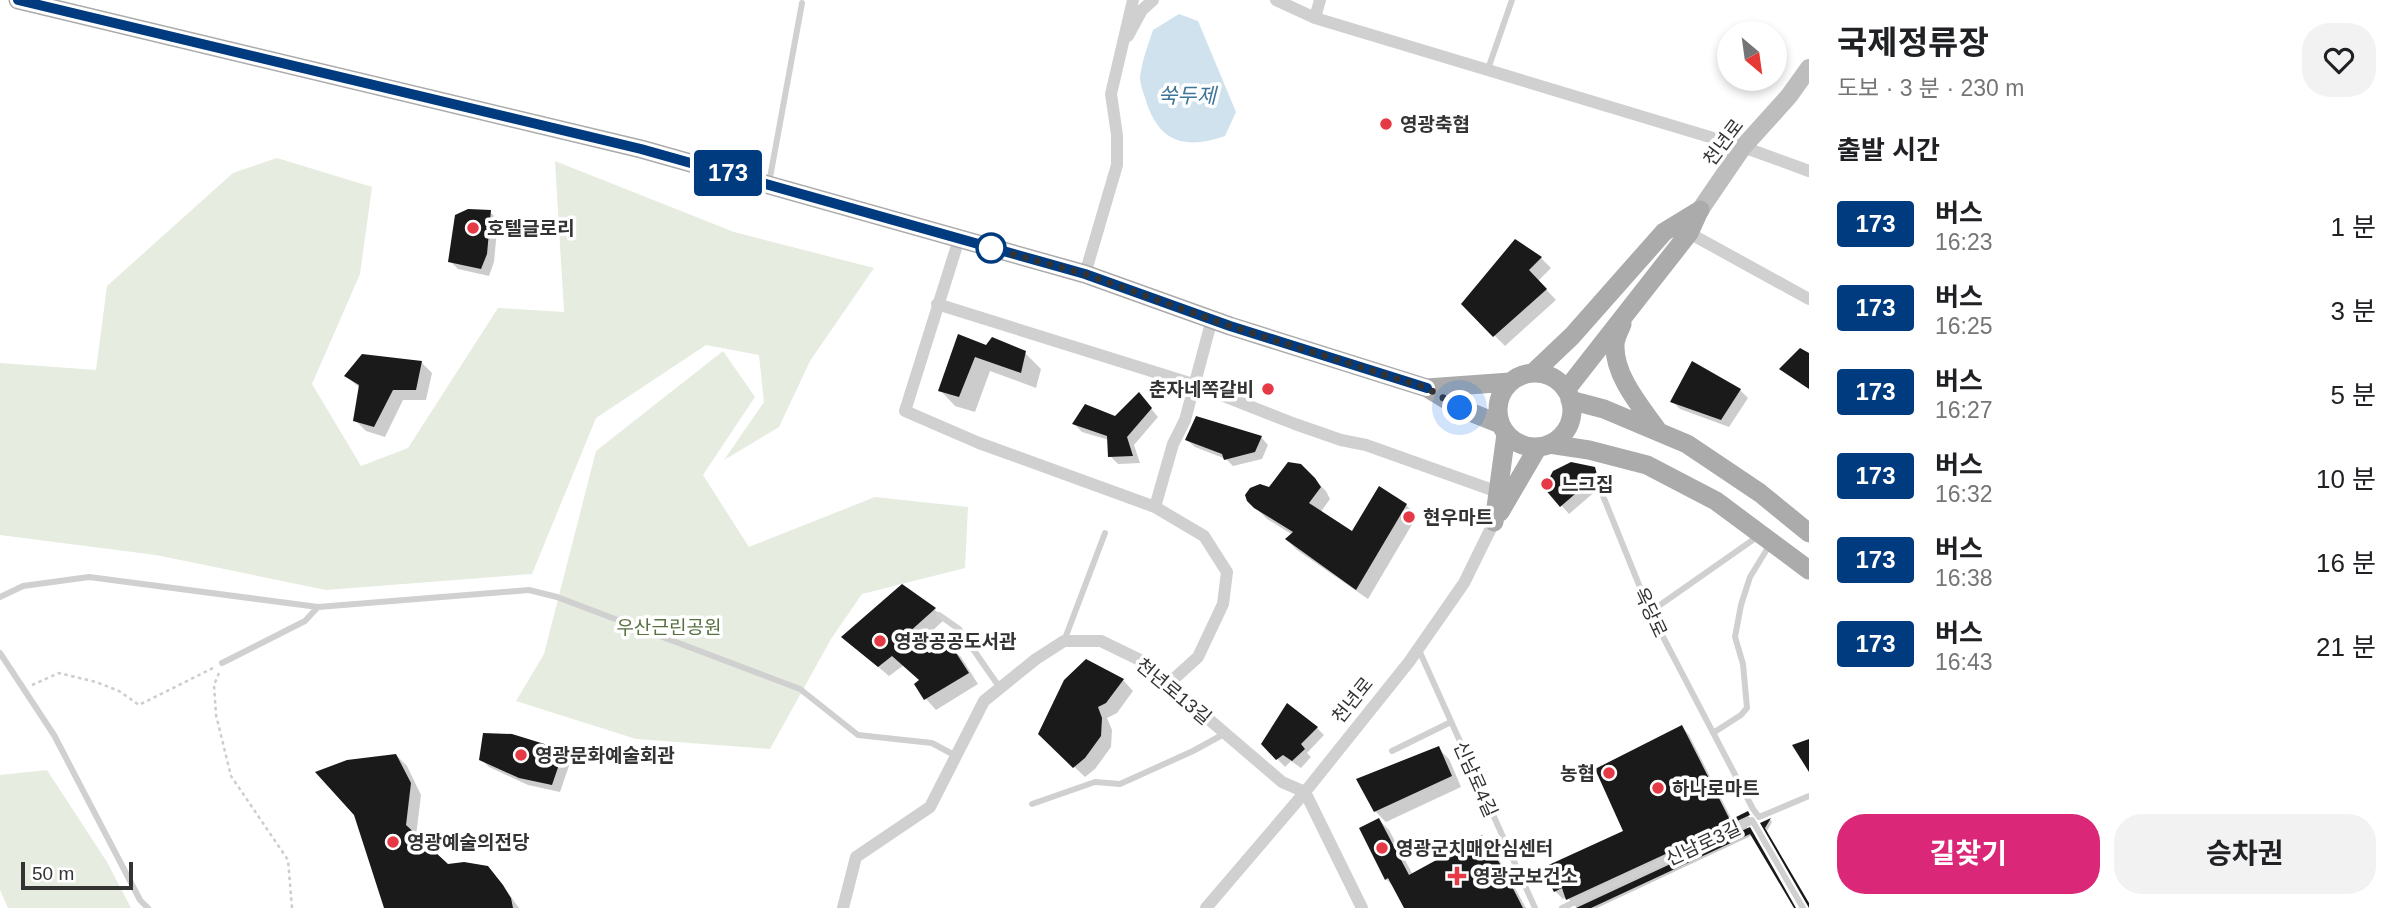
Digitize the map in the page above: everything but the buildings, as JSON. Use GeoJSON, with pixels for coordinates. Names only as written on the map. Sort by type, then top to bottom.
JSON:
{"type":"FeatureCollection","features":[{"type":"Feature","properties":{"kind":"main road"},"geometry":{"type":"LineString","coordinates":[[18,0],[628,146],[1085,274],[1212,319],[1427,388],[1503,429],[1526,446],[1544,445],[1588,450],[1647,465],[1716,501],[1809,570]]}},
{"type":"Feature","properties":{"kind":"main road","name":"천년로"},"geometry":{"type":"LineString","coordinates":[[1700,210],[1743,147],[1789,96],[1809,68]]}},
{"type":"Feature","properties":{"kind":"main road"},"geometry":{"type":"LineString","coordinates":[[1568,395],[1689,233],[1700,210]]}},
{"type":"Feature","properties":{"kind":"main road"},"geometry":{"type":"LineString","coordinates":[[1533,373],[1572,336],[1664,232],[1700,210]]}},
{"type":"Feature","properties":{"kind":"main road"},"geometry":{"type":"LineString","coordinates":[[1627,313],[1614,344],[1618,366],[1633,397],[1659,433]]}},
{"type":"Feature","properties":{"kind":"main road"},"geometry":{"type":"LineString","coordinates":[[1427,388],[1510,382],[1533,373],[1552,377],[1568,395],[1572,410],[1566,430],[1544,445],[1494,522]]}},
{"type":"Feature","properties":{"kind":"main road"},"geometry":{"type":"LineString","coordinates":[[1494,522],[1503,429],[1497,413],[1498,402],[1510,382]]}},
{"type":"Feature","properties":{"kind":"main road"},"geometry":{"type":"LineString","coordinates":[[1568,395],[1687,444],[1760,493],[1809,533]]}},
{"type":"Feature","properties":{"kind":"street"},"geometry":{"type":"LineString","coordinates":[[1085,274],[1117,165],[1117,135],[1111,94],[1133,0]]}},
{"type":"Feature","properties":{"kind":"street"},"geometry":{"type":"LineString","coordinates":[[1121,48],[1142,10],[1153,0]]}},
{"type":"Feature","properties":{"kind":"street"},"geometry":{"type":"LineString","coordinates":[[1276,0],[1315,18],[1743,147],[1809,171]]}},
{"type":"Feature","properties":{"kind":"street"},"geometry":{"type":"LineString","coordinates":[[1315,18],[1320,0]]}},
{"type":"Feature","properties":{"kind":"street"},"geometry":{"type":"LineString","coordinates":[[1689,233],[1809,299]]}},
{"type":"Feature","properties":{"kind":"street"},"geometry":{"type":"LineString","coordinates":[[958,239],[905,411],[950,428],[979,443],[1155,508],[1204,536],[1227,572],[1223,604],[1198,657],[1166,685]]}},
{"type":"Feature","properties":{"kind":"street"},"geometry":{"type":"LineString","coordinates":[[937,304],[1193,384],[1295,424],[1366,445],[1498,492]]}},
{"type":"Feature","properties":{"kind":"street"},"geometry":{"type":"LineString","coordinates":[[1155,508],[1173,444],[1185,420],[1212,319]]}},
{"type":"Feature","properties":{"kind":"street","name":"천년로"},"geometry":{"type":"LineString","coordinates":[[1305,792],[1418,648],[1464,583],[1494,522]]}},
{"type":"Feature","properties":{"kind":"street"},"geometry":{"type":"LineString","coordinates":[[843,908],[856,857],[930,807],[984,701],[1036,659],[1064,641]]}},
{"type":"Feature","properties":{"kind":"street","name":"천년로13길"},"geometry":{"type":"LineString","coordinates":[[1064,641],[1101,641],[1140,660],[1282,782],[1305,792]]}},
{"type":"Feature","properties":{"kind":"street"},"geometry":{"type":"LineString","coordinates":[[1206,908],[1305,792],[1362,908]]}},
{"type":"Feature","properties":{"kind":"lane"},"geometry":{"type":"LineString","coordinates":[[1487,71],[1512,0]]}},
{"type":"Feature","properties":{"kind":"lane"},"geometry":{"type":"LineString","coordinates":[[769,185],[802,3]]}},
{"type":"Feature","properties":{"kind":"lane","name":"옥당로"},"geometry":{"type":"LineString","coordinates":[[1599,486],[1650,612],[1756,819]]}},
{"type":"Feature","properties":{"kind":"lane"},"geometry":{"type":"LineString","coordinates":[[1064,641],[1105,533]]}},
{"type":"Feature","properties":{"kind":"lane"},"geometry":{"type":"LineString","coordinates":[[1650,612],[1767,537]]}},
{"type":"Feature","properties":{"kind":"lane"},"geometry":{"type":"LineString","coordinates":[[1713,733],[1747,708],[1744,664],[1735,637],[1749,577],[1767,537]]}},
{"type":"Feature","properties":{"kind":"lane"},"geometry":{"type":"LineString","coordinates":[[0,597],[23,586],[89,577],[318,607],[529,590],[557,597],[800,689],[859,735],[932,743],[956,756]]}},
{"type":"Feature","properties":{"kind":"lane"},"geometry":{"type":"LineString","coordinates":[[222,663],[305,621],[318,607]]}},
{"type":"Feature","properties":{"kind":"lane"},"geometry":{"type":"LineString","coordinates":[[939,615],[959,629],[1000,688]]}},
{"type":"Feature","properties":{"kind":"lane","name":"신남로4길"},"geometry":{"type":"LineString","coordinates":[[1418,648],[1535,908]]}},
{"type":"Feature","properties":{"kind":"lane"},"geometry":{"type":"LineString","coordinates":[[0,653],[54,735],[140,900],[148,908]]}},
{"type":"Feature","properties":{"kind":"lane"},"geometry":{"type":"LineString","coordinates":[[1392,751],[1451,722]]}},
{"type":"Feature","properties":{"kind":"lane"},"geometry":{"type":"LineString","coordinates":[[1032,804],[1095,782],[1120,784],[1194,751],[1224,734]]}},
{"type":"Feature","properties":{"kind":"lane"},"geometry":{"type":"LineString","coordinates":[[1756,819],[1809,796]]}},
{"type":"Feature","properties":{"kind":"lane","name":"신남로3길"},"geometry":{"type":"LineString","coordinates":[[1562,908],[1756,819],[1803,908]]}},
{"type":"Feature","properties":{"kind":"path"},"geometry":{"type":"LineString","coordinates":[[23,689],[59,673],[119,691],[139,705],[222,663]]}},
{"type":"Feature","properties":{"kind":"path"},"geometry":{"type":"LineString","coordinates":[[222,663],[214,685],[216,715],[231,776],[288,860],[292,908]]}},
{"type":"Feature","properties":{"kind":"green space"},"geometry":{"type":"Polygon","coordinates":[[[277,158],[372,187],[360,274],[312,384],[361,466],[408,448],[498,308],[564,312],[555,161],[734,232],[874,268],[810,361],[779,427],[724,460],[764,402],[759,355],[706,345],[596,418],[532,574],[326,590],[156,555],[0,535],[0,363],[96,370],[107,286],[233,173],[277,158]]]}},
{"type":"Feature","properties":{"kind":"green space","name":"우산근린공원"},"geometry":{"type":"Polygon","coordinates":[[[723,351],[755,397],[703,475],[749,547],[875,497],[968,507],[965,568],[862,594],[831,639],[770,749],[636,739],[516,701],[544,654],[596,451],[723,351]]]}},
{"type":"Feature","properties":{"kind":"green space"},"geometry":{"type":"Polygon","coordinates":[[[47,770],[107,862],[131,908],[8,908],[0,890],[0,775],[47,770]]]}},
{"type":"Feature","properties":{"kind":"water","name":"쑥두제"},"geometry":{"type":"Polygon","coordinates":[[[1179,14],[1198,21],[1236,112],[1225,136],[1199,142],[1177,140],[1160,128],[1147,104],[1140,77],[1153,30],[1179,14]]]}},
{"type":"Feature","properties":{"kind":"bus line","name":"173"},"geometry":{"type":"LineString","coordinates":[[18,0],[641,149],[1085,274],[1230,326],[1427,388]]}},
{"type":"Feature","properties":{"kind":"place","name":"영광축협"},"geometry":{"type":"Point","coordinates":[1386,124]}},
{"type":"Feature","properties":{"kind":"place","name":"호텔글로리"},"geometry":{"type":"Point","coordinates":[473,228]}},
{"type":"Feature","properties":{"kind":"place","name":"춘자네쪽갈비"},"geometry":{"type":"Point","coordinates":[1268,389]}},
{"type":"Feature","properties":{"kind":"place","name":"느그집"},"geometry":{"type":"Point","coordinates":[1547,484]}},
{"type":"Feature","properties":{"kind":"place","name":"현우마트"},"geometry":{"type":"Point","coordinates":[1409,517]}},
{"type":"Feature","properties":{"kind":"place","name":"영광공공도서관"},"geometry":{"type":"Point","coordinates":[880,641]}},
{"type":"Feature","properties":{"kind":"place","name":"영광문화예술회관"},"geometry":{"type":"Point","coordinates":[521,755]}},
{"type":"Feature","properties":{"kind":"place","name":"농협"},"geometry":{"type":"Point","coordinates":[1609,773]}},
{"type":"Feature","properties":{"kind":"place","name":"하나로마트"},"geometry":{"type":"Point","coordinates":[1658,788]}},
{"type":"Feature","properties":{"kind":"place","name":"영광예술의전당"},"geometry":{"type":"Point","coordinates":[393,842]}},
{"type":"Feature","properties":{"kind":"place","name":"영광군치매안심센터"},"geometry":{"type":"Point","coordinates":[1382,848]}},
{"type":"Feature","properties":{"kind":"place","name":"영광군보건소"},"geometry":{"type":"Point","coordinates":[1457,876]}},
{"type":"Feature","properties":{"kind":"route"},"geometry":{"type":"LineString","coordinates":[[991,248],[984,246],[1085,274],[1230,326],[1427,388],[1460,408]]}}]}
